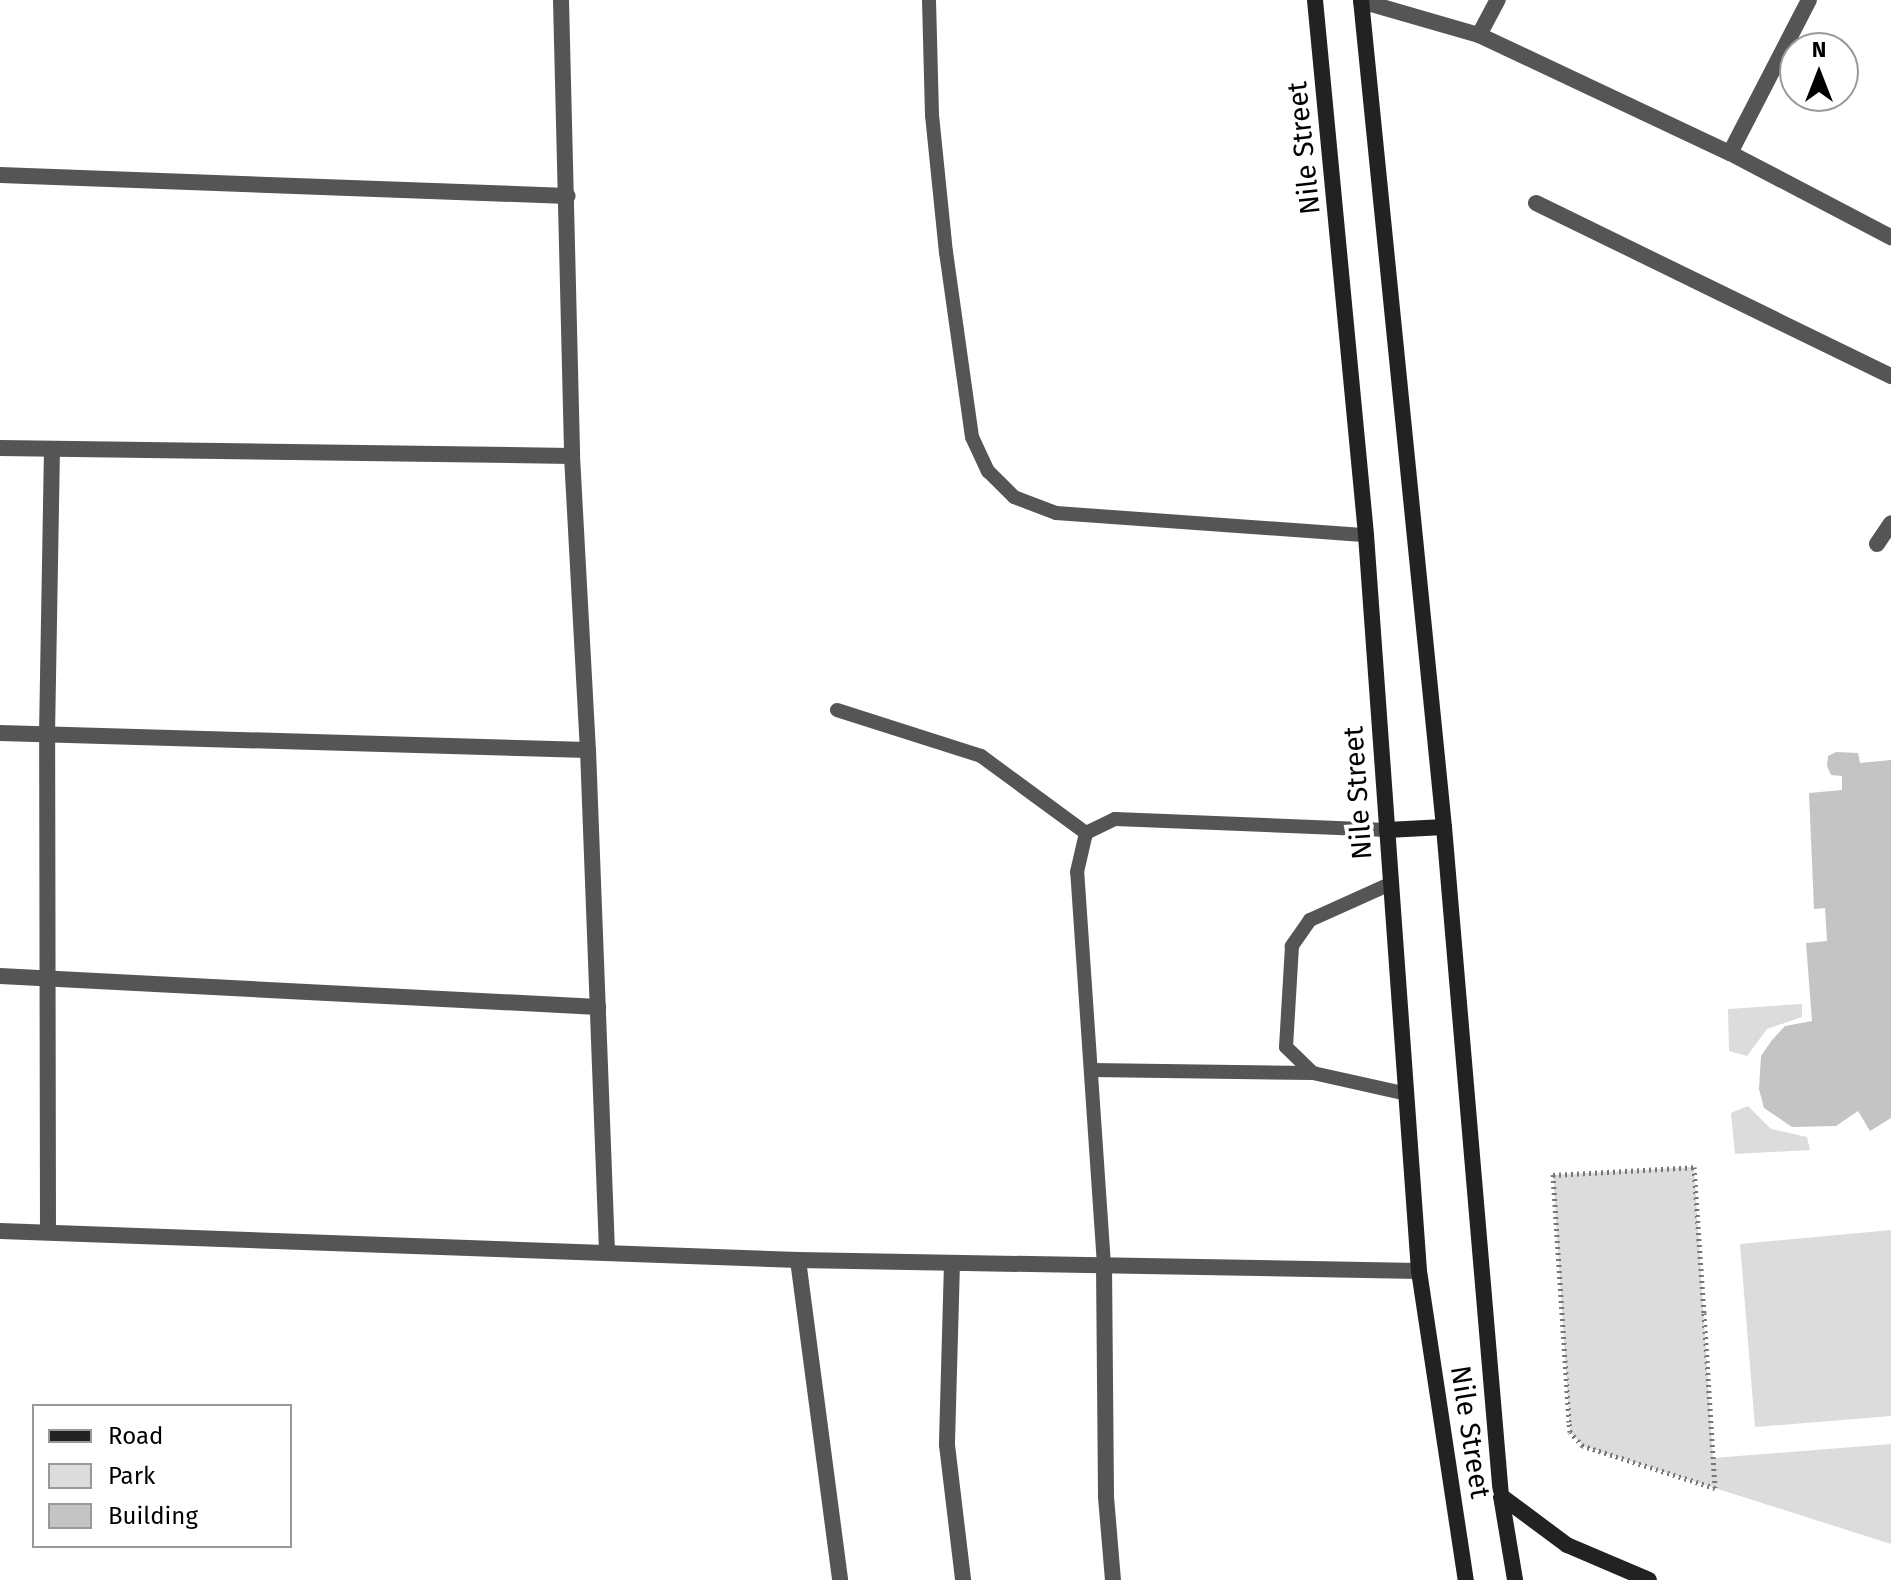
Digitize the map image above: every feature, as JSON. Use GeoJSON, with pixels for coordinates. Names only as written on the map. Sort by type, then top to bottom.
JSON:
{"type":"FeatureCollection","features":[{"type":"Feature","properties":{"kind":"main road","name":"Nile Street"},"geometry":{"type":"LineString","coordinates":[[1315,0],[1366,535],[1419,1271],[1466,1580]]}},
{"type":"Feature","properties":{"kind":"main road","name":"Nile Street"},"geometry":{"type":"LineString","coordinates":[[1361,0],[1444,827],[1501,1496],[1515,1580]]}},
{"type":"Feature","properties":{"kind":"main road"},"geometry":{"type":"LineString","coordinates":[[1387,830],[1444,827]]}},
{"type":"Feature","properties":{"kind":"main road"},"geometry":{"type":"LineString","coordinates":[[1501,1496],[1567,1545],[1649,1580]]}},
{"type":"Feature","properties":{"kind":"street"},"geometry":{"type":"LineString","coordinates":[[561,0],[572,456],[588,750],[607,1252]]}},
{"type":"Feature","properties":{"kind":"street"},"geometry":{"type":"LineString","coordinates":[[1361,0],[1479,35],[1730,153],[1891,237]]}},
{"type":"Feature","properties":{"kind":"street"},"geometry":{"type":"LineString","coordinates":[[1479,35],[1498,0]]}},
{"type":"Feature","properties":{"kind":"street"},"geometry":{"type":"LineString","coordinates":[[1730,153],[1809,0]]}},
{"type":"Feature","properties":{"kind":"street"},"geometry":{"type":"LineString","coordinates":[[0,175],[568,196]]}},
{"type":"Feature","properties":{"kind":"street"},"geometry":{"type":"LineString","coordinates":[[1536,203],[1891,376]]}},
{"type":"Feature","properties":{"kind":"street"},"geometry":{"type":"LineString","coordinates":[[0,448],[572,456]]}},
{"type":"Feature","properties":{"kind":"street"},"geometry":{"type":"LineString","coordinates":[[48,1232],[47,735],[52,449]]}},
{"type":"Feature","properties":{"kind":"street"},"geometry":{"type":"LineString","coordinates":[[1877,544],[1891,523]]}},
{"type":"Feature","properties":{"kind":"street"},"geometry":{"type":"LineString","coordinates":[[0,733],[588,750]]}},
{"type":"Feature","properties":{"kind":"street"},"geometry":{"type":"LineString","coordinates":[[0,976],[598,1007]]}},
{"type":"Feature","properties":{"kind":"street"},"geometry":{"type":"LineString","coordinates":[[0,1231],[798,1260],[1419,1271]]}},
{"type":"Feature","properties":{"kind":"street"},"geometry":{"type":"LineString","coordinates":[[798,1260],[840,1580]]}},
{"type":"Feature","properties":{"kind":"street"},"geometry":{"type":"LineString","coordinates":[[952,1263],[947,1445],[963,1580]]}},
{"type":"Feature","properties":{"kind":"street"},"geometry":{"type":"LineString","coordinates":[[1104,1265],[1106,1497],[1113,1580]]}},
{"type":"Feature","properties":{"kind":"lane"},"geometry":{"type":"LineString","coordinates":[[929,0],[932,115],[946,252],[972,437],[988,471],[1014,497],[1056,513],[1366,535]]}},
{"type":"Feature","properties":{"kind":"lane"},"geometry":{"type":"LineString","coordinates":[[837,710],[981,756],[1086,833]]}},
{"type":"Feature","properties":{"kind":"lane"},"geometry":{"type":"LineString","coordinates":[[1086,833],[1115,819],[1387,830]]}},
{"type":"Feature","properties":{"kind":"lane"},"geometry":{"type":"LineString","coordinates":[[1086,833],[1077,872],[1104,1265]]}},
{"type":"Feature","properties":{"kind":"lane"},"geometry":{"type":"LineString","coordinates":[[1313,1073],[1286,1047],[1292,946],[1310,920],[1390,884]]}},
{"type":"Feature","properties":{"kind":"lane"},"geometry":{"type":"LineString","coordinates":[[1091,1070],[1313,1073],[1407,1094]]}},
{"type":"Feature","properties":{"kind":"path"},"geometry":{"type":"LineString","coordinates":[[1694,1167],[1715,1488],[1583,1446],[1570,1432],[1553,1175],[1615,1173],[1694,1167]]}},
{"type":"Feature","properties":{"kind":"green space"},"geometry":{"type":"Polygon","coordinates":[[[1802,1004],[1802,1017],[1767,1029],[1747,1056],[1729,1051],[1728,1009],[1802,1004]]]}},
{"type":"Feature","properties":{"kind":"green space"},"geometry":{"type":"Polygon","coordinates":[[[1748,1106],[1771,1129],[1807,1137],[1810,1150],[1735,1154],[1731,1113],[1748,1106]]]}},
{"type":"Feature","properties":{"kind":"green space"},"geometry":{"type":"Polygon","coordinates":[[[1694,1167],[1713,1458],[1891,1444],[1891,1544],[1583,1446],[1570,1432],[1553,1175],[1694,1167]]]}},
{"type":"Feature","properties":{"kind":"green space"},"geometry":{"type":"Polygon","coordinates":[[[1891,1230],[1891,1416],[1755,1427],[1740,1244],[1891,1230]]]}},
{"type":"Feature","properties":{"kind":"building"},"geometry":{"type":"Polygon","coordinates":[[[1836,752],[1858,753],[1860,763],[1891,760],[1891,1118],[1870,1131],[1858,1111],[1836,1126],[1792,1127],[1764,1108],[1759,1089],[1761,1056],[1772,1040],[1785,1026],[1812,1021],[1806,943],[1827,941],[1825,908],[1814,909],[1809,793],[1842,790],[1842,776],[1831,775],[1827,766],[1828,756],[1836,752]]]}}]}
